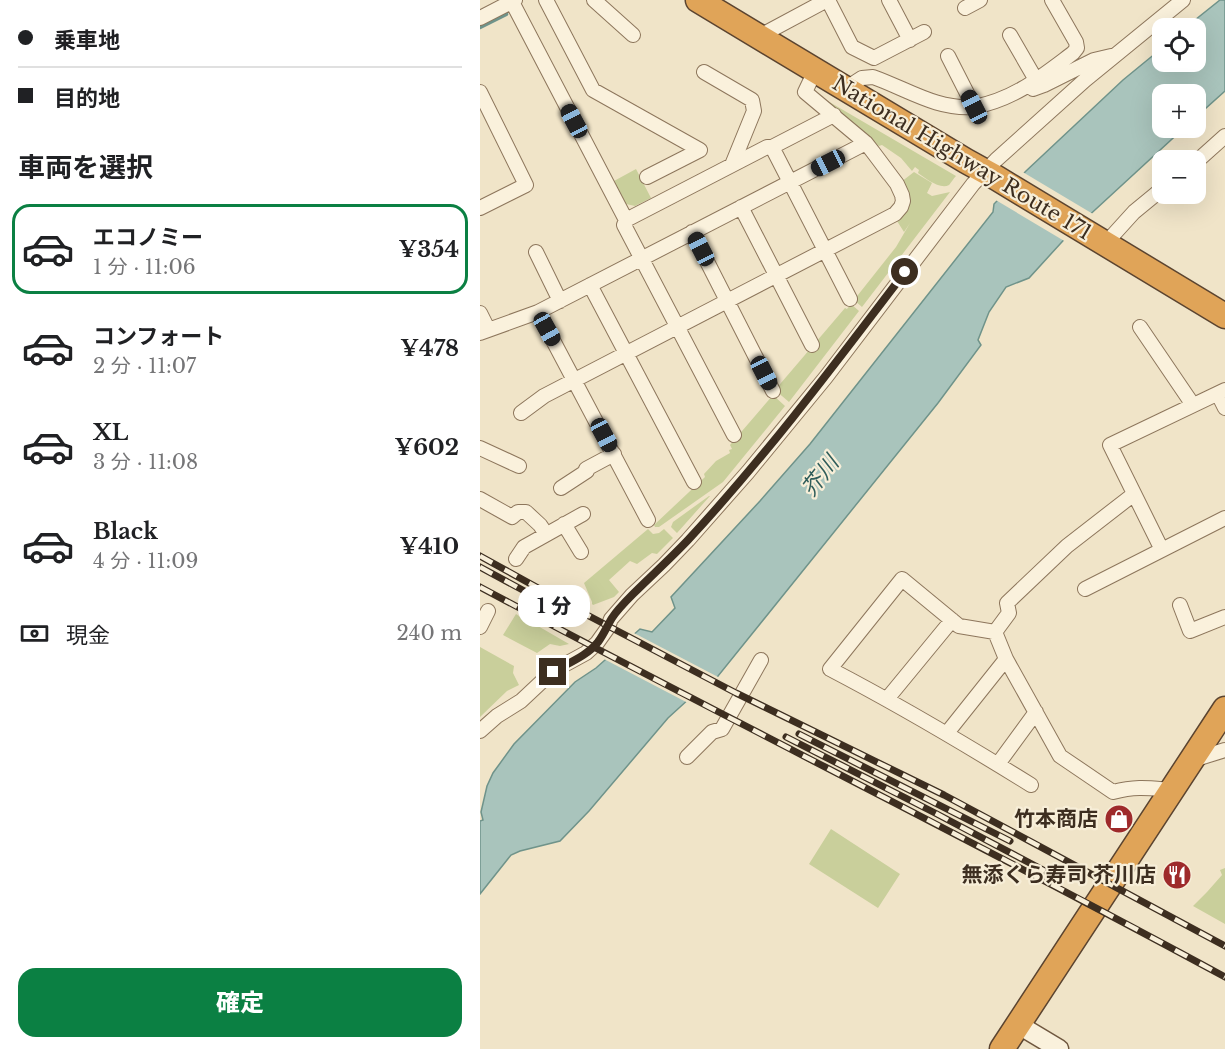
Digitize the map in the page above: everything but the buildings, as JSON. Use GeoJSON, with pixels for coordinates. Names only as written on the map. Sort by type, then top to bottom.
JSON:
{"type":"FeatureCollection","features":[{"type":"Feature","properties":{"kind":"highway","name":"National Highway Route 171"},"geometry":{"type":"LineString","coordinates":[[698,0],[1225,316]]}},
{"type":"Feature","properties":{"kind":"highway"},"geometry":{"type":"LineString","coordinates":[[1002,1049],[1225,709]]}},
{"type":"Feature","properties":{"kind":"street"},"geometry":{"type":"LineString","coordinates":[[546,0],[593,90],[700,150],[647,177]]}},
{"type":"Feature","properties":{"kind":"street"},"geometry":{"type":"LineString","coordinates":[[594,0],[633,35]]}},
{"type":"Feature","properties":{"kind":"street"},"geometry":{"type":"LineString","coordinates":[[758,36],[827,0],[852,47],[874,58],[924,32]]}},
{"type":"Feature","properties":{"kind":"street"},"geometry":{"type":"LineString","coordinates":[[889,0],[910,40]]}},
{"type":"Feature","properties":{"kind":"street"},"geometry":{"type":"LineString","coordinates":[[965,8],[980,0]]}},
{"type":"Feature","properties":{"kind":"street"},"geometry":{"type":"LineString","coordinates":[[1013,95],[1036,81],[1074,53],[1077,48],[1076,42],[1052,0]]}},
{"type":"Feature","properties":{"kind":"street"},"geometry":{"type":"LineString","coordinates":[[480,731],[497,716],[521,701],[553,672],[586,653],[597,643],[611,619],[632,595],[688,540],[748,472],[826,377],[925,246],[989,174],[1046,114],[1183,0]]}},
{"type":"Feature","properties":{"kind":"street"},"geometry":{"type":"LineString","coordinates":[[480,18],[512,1],[626,220],[624,225],[676,327],[734,435]]}},
{"type":"Feature","properties":{"kind":"street"},"geometry":{"type":"LineString","coordinates":[[1010,35],[1036,81]]}},
{"type":"Feature","properties":{"kind":"street"},"geometry":{"type":"LineString","coordinates":[[845,88],[862,78],[873,77],[949,107],[974,107],[1044,85],[1094,60],[1115,55]]}},
{"type":"Feature","properties":{"kind":"street"},"geometry":{"type":"LineString","coordinates":[[948,56],[974,107]]}},
{"type":"Feature","properties":{"kind":"street"},"geometry":{"type":"LineString","coordinates":[[521,413],[535,401],[626,352],[895,214],[903,201],[897,184],[866,143],[805,92],[815,71]]}},
{"type":"Feature","properties":{"kind":"street"},"geometry":{"type":"LineString","coordinates":[[704,72],[752,100],[754,111],[732,165]]}},
{"type":"Feature","properties":{"kind":"street"},"geometry":{"type":"LineString","coordinates":[[480,92],[526,185],[480,208]]}},
{"type":"Feature","properties":{"kind":"street"},"geometry":{"type":"LineString","coordinates":[[626,220],[834,115]]}},
{"type":"Feature","properties":{"kind":"street"},"geometry":{"type":"LineString","coordinates":[[747,130],[769,147],[790,182],[850,299]]}},
{"type":"Feature","properties":{"kind":"street"},"geometry":{"type":"LineString","coordinates":[[1206,153],[1225,136]]}},
{"type":"Feature","properties":{"kind":"street"},"geometry":{"type":"LineString","coordinates":[[480,313],[484,331],[538,312],[866,143]]}},
{"type":"Feature","properties":{"kind":"street"},"geometry":{"type":"LineString","coordinates":[[1100,240],[1152,197]]}},
{"type":"Feature","properties":{"kind":"street"},"geometry":{"type":"LineString","coordinates":[[741,207],[812,345]]}},
{"type":"Feature","properties":{"kind":"street"},"geometry":{"type":"LineString","coordinates":[[692,232],[773,391]]}},
{"type":"Feature","properties":{"kind":"street"},"geometry":{"type":"LineString","coordinates":[[536,252],[560,301]]}},
{"type":"Feature","properties":{"kind":"street"},"geometry":{"type":"LineString","coordinates":[[590,285],[694,482]]}},
{"type":"Feature","properties":{"kind":"street"},"geometry":{"type":"LineString","coordinates":[[538,312],[648,520]]}},
{"type":"Feature","properties":{"kind":"street"},"geometry":{"type":"LineString","coordinates":[[1140,327],[1193,405]]}},
{"type":"Feature","properties":{"kind":"street"},"geometry":{"type":"LineString","coordinates":[[1162,550],[1110,445],[1221,392],[1225,408]]}},
{"type":"Feature","properties":{"kind":"street"},"geometry":{"type":"LineString","coordinates":[[480,448],[519,466]]}},
{"type":"Feature","properties":{"kind":"street"},"geometry":{"type":"LineString","coordinates":[[561,488],[587,471],[586,469],[614,454]]}},
{"type":"Feature","properties":{"kind":"street"},"geometry":{"type":"LineString","coordinates":[[995,632],[1010,613],[1008,603],[1067,546],[1134,494]]}},
{"type":"Feature","properties":{"kind":"street"},"geometry":{"type":"LineString","coordinates":[[480,499],[513,517],[518,512],[526,512],[546,534]]}},
{"type":"Feature","properties":{"kind":"street"},"geometry":{"type":"LineString","coordinates":[[516,560],[524,547],[583,514]]}},
{"type":"Feature","properties":{"kind":"street"},"geometry":{"type":"LineString","coordinates":[[1085,589],[1225,518]]}},
{"type":"Feature","properties":{"kind":"street"},"geometry":{"type":"LineString","coordinates":[[564,524],[581,552]]}},
{"type":"Feature","properties":{"kind":"street"},"geometry":{"type":"LineString","coordinates":[[995,632],[959,626],[902,579],[830,669],[946,733],[1031,785]]}},
{"type":"Feature","properties":{"kind":"street"},"geometry":{"type":"LineString","coordinates":[[1180,606],[1190,631],[1225,617]]}},
{"type":"Feature","properties":{"kind":"street"},"geometry":{"type":"LineString","coordinates":[[480,627],[488,611]]}},
{"type":"Feature","properties":{"kind":"street"},"geometry":{"type":"LineString","coordinates":[[887,699],[952,620]]}},
{"type":"Feature","properties":{"kind":"street"},"geometry":{"type":"LineString","coordinates":[[995,632],[1006,659],[1060,756],[1113,792],[1142,787],[1171,790]]}},
{"type":"Feature","properties":{"kind":"street"},"geometry":{"type":"LineString","coordinates":[[946,733],[1006,659]]}},
{"type":"Feature","properties":{"kind":"street"},"geometry":{"type":"LineString","coordinates":[[687,757],[712,732],[722,729],[761,660]]}},
{"type":"Feature","properties":{"kind":"street"},"geometry":{"type":"LineString","coordinates":[[998,765],[1036,712]]}},
{"type":"Feature","properties":{"kind":"street"},"geometry":{"type":"LineString","coordinates":[[1191,760],[1225,750]]}},
{"type":"Feature","properties":{"kind":"street"},"geometry":{"type":"LineString","coordinates":[[1018,1025],[1059,1049]]}},
{"type":"Feature","properties":{"kind":"green space"},"geometry":{"type":"Polygon","coordinates":[[[826,100],[956,176],[949,185],[941,186],[918,173],[919,170],[915,167],[912,171],[901,158],[882,145],[879,146],[825,102],[826,100]]]}},
{"type":"Feature","properties":{"kind":"green space"},"geometry":{"type":"Polygon","coordinates":[[[636,169],[651,198],[635,206],[626,204],[614,181],[636,169]]]}},
{"type":"Feature","properties":{"kind":"green space"},"geometry":{"type":"Polygon","coordinates":[[[914,172],[932,183],[927,193],[932,196],[950,192],[862,307],[854,300],[896,247],[910,223],[904,232],[897,221],[901,182],[914,172]]]}},
{"type":"Feature","properties":{"kind":"green space"},"geometry":{"type":"Polygon","coordinates":[[[851,304],[859,311],[789,402],[775,390],[845,308],[847,309],[851,304]]]}},
{"type":"Feature","properties":{"kind":"green space"},"geometry":{"type":"Polygon","coordinates":[[[773,395],[785,406],[723,482],[659,527],[655,527],[654,525],[705,477],[704,474],[716,461],[730,453],[729,450],[732,449],[730,445],[773,395]]]}},
{"type":"Feature","properties":{"kind":"green space"},"geometry":{"type":"Polygon","coordinates":[[[709,496],[677,533],[671,527],[673,522],[709,496]]]}},
{"type":"Feature","properties":{"kind":"green space"},"geometry":{"type":"Polygon","coordinates":[[[648,529],[653,534],[664,529],[673,538],[657,554],[652,553],[637,564],[630,561],[609,580],[619,592],[614,597],[593,605],[584,583],[648,529]]]}},
{"type":"Feature","properties":{"kind":"green space"},"geometry":{"type":"Polygon","coordinates":[[[516,614],[569,644],[560,646],[550,644],[537,653],[503,635],[516,614]]]}},
{"type":"Feature","properties":{"kind":"green space"},"geometry":{"type":"Polygon","coordinates":[[[480,647],[514,666],[513,673],[519,685],[507,691],[480,717],[480,647]]]}},
{"type":"Feature","properties":{"kind":"green space"},"geometry":{"type":"Polygon","coordinates":[[[831,829],[900,874],[878,908],[809,864],[831,829]]]}},
{"type":"Feature","properties":{"kind":"green space"},"geometry":{"type":"Polygon","coordinates":[[[1225,868],[1225,924],[1193,906],[1222,875],[1220,870],[1225,868]]]}},
{"type":"Feature","properties":{"kind":"water","name":"芥川"},"geometry":{"type":"Polygon","coordinates":[[[1220,0],[1225,0],[1225,91],[1206,108],[1206,84],[1152,84],[1152,138],[1173,138],[1160,150],[1152,150],[1152,157],[1071,232],[1029,278],[1006,287],[989,312],[978,340],[981,345],[938,403],[710,686],[691,697],[668,718],[589,811],[560,841],[511,855],[480,894],[480,821],[483,820],[481,812],[487,786],[493,773],[514,744],[575,682],[596,668],[640,629],[652,632],[675,608],[671,597],[810,444],[993,212],[994,204],[1026,171],[1123,80],[1152,56],[1152,72],[1206,72],[1206,18],[1198,18],[1220,0]]]}},
{"type":"Feature","properties":{"kind":"pier"},"geometry":{"type":"Polygon","coordinates":[[[1021,171],[1093,214],[1066,242],[994,199],[1021,171]]]}},
{"type":"Feature","properties":{"kind":"pier"},"geometry":{"type":"Polygon","coordinates":[[[632,632],[720,678],[712,688],[688,703],[602,658],[632,632]]]}},
{"type":"Feature","properties":{"kind":"waterway"},"geometry":{"type":"LineString","coordinates":[[480,27],[506,14]]}},
{"type":"Feature","properties":{"kind":"railway"},"geometry":{"type":"LineString","coordinates":[[480,556],[736,693],[944,795],[1225,946]]}},
{"type":"Feature","properties":{"kind":"railway"},"geometry":{"type":"LineString","coordinates":[[480,567],[530,594]]}},
{"type":"Feature","properties":{"kind":"railway"},"geometry":{"type":"LineString","coordinates":[[480,587],[1040,878],[1225,977]]}},
{"type":"Feature","properties":{"kind":"railway"},"geometry":{"type":"LineString","coordinates":[[799,734],[1010,841]]}},
{"type":"Feature","properties":{"kind":"railway"},"geometry":{"type":"LineString","coordinates":[[786,737],[1045,871]]}},
{"type":"Feature","properties":{"kind":"place","name":"竹本商店"},"geometry":{"type":"Point","coordinates":[1119,819]}},
{"type":"Feature","properties":{"kind":"place","name":"無添くら寿司 芥川店"},"geometry":{"type":"Point","coordinates":[1177,875]}},
{"type":"Feature","properties":{"kind":"route"},"geometry":{"type":"LineString","coordinates":[[553,672],[586,653],[597,643],[611,619],[632,595],[688,540],[748,472],[826,377],[905,272]]}}]}
